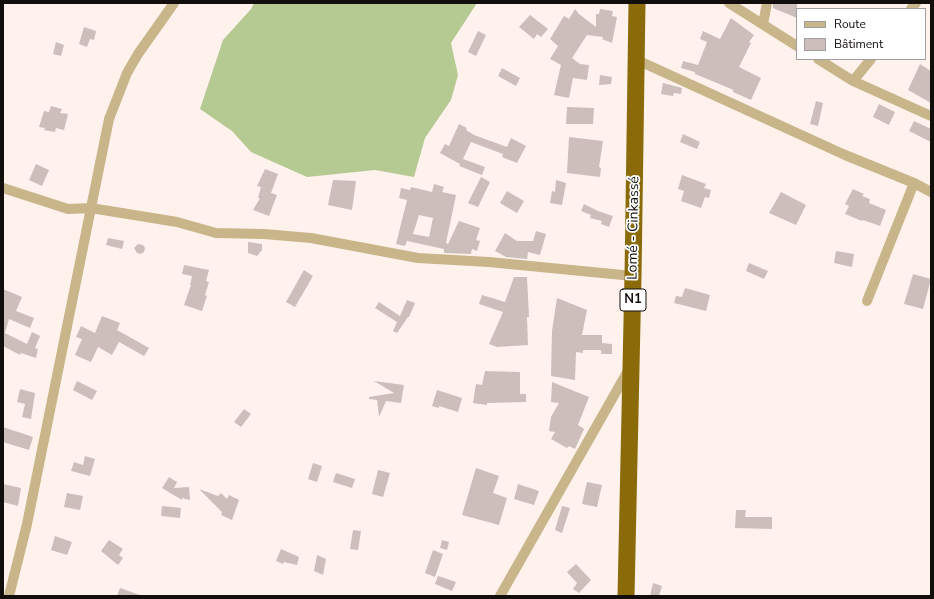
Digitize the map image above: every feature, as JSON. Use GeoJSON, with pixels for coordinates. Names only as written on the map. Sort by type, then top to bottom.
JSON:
{"type":"FeatureCollection","features":[{"type":"Feature","properties":{"kind":"highway","name":"Lomé - Cinkassé"},"geometry":{"type":"LineString","coordinates":[[626,596],[637,3]]}},
{"type":"Feature","properties":{"kind":"street"},"geometry":{"type":"LineString","coordinates":[[9,596],[27,524],[109,119],[127,73],[138,54],[174,3]]}},
{"type":"Feature","properties":{"kind":"street"},"geometry":{"type":"LineString","coordinates":[[729,3],[796,45]]}},
{"type":"Feature","properties":{"kind":"street"},"geometry":{"type":"LineString","coordinates":[[763,24],[767,3]]}},
{"type":"Feature","properties":{"kind":"street"},"geometry":{"type":"LineString","coordinates":[[636,60],[846,155],[914,183],[931,192]]}},
{"type":"Feature","properties":{"kind":"street"},"geometry":{"type":"LineString","coordinates":[[820,60],[854,81],[931,116]]}},
{"type":"Feature","properties":{"kind":"street"},"geometry":{"type":"LineString","coordinates":[[854,81],[870,60]]}},
{"type":"Feature","properties":{"kind":"street"},"geometry":{"type":"LineString","coordinates":[[867,301],[914,183]]}},
{"type":"Feature","properties":{"kind":"street"},"geometry":{"type":"LineString","coordinates":[[3,188],[68,209],[90,208],[177,222],[216,233],[264,234],[310,238],[418,258],[489,262],[633,276]]}},
{"type":"Feature","properties":{"kind":"street"},"geometry":{"type":"LineString","coordinates":[[500,596],[631,365]]}},
{"type":"Feature","properties":{"kind":"green space"},"geometry":{"type":"Polygon","coordinates":[[[254,3],[477,3],[451,43],[458,75],[451,100],[425,138],[414,177],[375,170],[307,177],[251,152],[232,131],[200,109],[223,40],[251,9],[254,3]]]}},
{"type":"Feature","properties":{"kind":"building"},"geometry":{"type":"Polygon","coordinates":[[[773,3],[797,3],[796,18],[773,8],[773,3]]]}},
{"type":"Feature","properties":{"kind":"building"},"geometry":{"type":"Polygon","coordinates":[[[575,9],[596,27],[596,14],[599,14],[600,9],[613,11],[612,16],[617,17],[612,43],[602,39],[603,37],[587,35],[572,58],[580,64],[589,65],[587,80],[573,78],[569,98],[554,95],[561,65],[550,59],[558,46],[550,39],[564,16],[569,19],[575,9]]]}},
{"type":"Feature","properties":{"kind":"building"},"geometry":{"type":"Polygon","coordinates":[[[530,15],[548,29],[541,37],[537,34],[534,39],[519,27],[530,15]]]}},
{"type":"Feature","properties":{"kind":"building"},"geometry":{"type":"Polygon","coordinates":[[[731,18],[754,35],[749,42],[751,43],[739,67],[761,78],[751,100],[733,92],[733,90],[729,88],[695,74],[695,72],[681,68],[683,61],[698,65],[707,42],[700,39],[703,31],[720,39],[731,18]]]}},
{"type":"Feature","properties":{"kind":"building"},"geometry":{"type":"Polygon","coordinates":[[[84,27],[96,31],[94,40],[90,39],[87,47],[79,44],[84,27]]]}},
{"type":"Feature","properties":{"kind":"building"},"geometry":{"type":"Polygon","coordinates":[[[478,31],[486,35],[476,56],[468,52],[478,31]]]}},
{"type":"Feature","properties":{"kind":"building"},"geometry":{"type":"Polygon","coordinates":[[[56,42],[64,45],[61,56],[53,54],[56,42]]]}},
{"type":"Feature","properties":{"kind":"building"},"geometry":{"type":"Polygon","coordinates":[[[920,64],[931,71],[931,103],[908,90],[920,64]]]}},
{"type":"Feature","properties":{"kind":"building"},"geometry":{"type":"Polygon","coordinates":[[[502,68],[520,78],[516,86],[498,76],[502,68]]]}},
{"type":"Feature","properties":{"kind":"building"},"geometry":{"type":"Polygon","coordinates":[[[600,75],[612,77],[611,84],[599,85],[600,75]]]}},
{"type":"Feature","properties":{"kind":"building"},"geometry":{"type":"Polygon","coordinates":[[[663,83],[682,88],[681,94],[674,93],[673,96],[661,94],[663,83]]]}},
{"type":"Feature","properties":{"kind":"building"},"geometry":{"type":"Polygon","coordinates":[[[816,101],[823,103],[818,126],[810,124],[816,101]]]}},
{"type":"Feature","properties":{"kind":"building"},"geometry":{"type":"Polygon","coordinates":[[[879,104],[895,112],[889,125],[873,117],[879,104]]]}},
{"type":"Feature","properties":{"kind":"building"},"geometry":{"type":"Polygon","coordinates":[[[51,106],[62,109],[60,113],[68,114],[64,130],[56,128],[55,132],[44,130],[45,128],[39,127],[44,111],[49,112],[51,106]]]}},
{"type":"Feature","properties":{"kind":"building"},"geometry":{"type":"Polygon","coordinates":[[[567,107],[594,108],[593,124],[566,124],[567,107]]]}},
{"type":"Feature","properties":{"kind":"building"},"geometry":{"type":"Polygon","coordinates":[[[914,121],[931,129],[931,142],[909,131],[914,121]]]}},
{"type":"Feature","properties":{"kind":"building"},"geometry":{"type":"Polygon","coordinates":[[[459,124],[467,128],[466,130],[474,135],[507,147],[511,138],[526,146],[517,163],[502,157],[503,154],[471,142],[463,159],[485,167],[482,175],[459,166],[460,164],[440,153],[445,144],[449,146],[459,124]]]}},
{"type":"Feature","properties":{"kind":"building"},"geometry":{"type":"Polygon","coordinates":[[[683,134],[700,142],[697,149],[680,142],[683,134]]]}},
{"type":"Feature","properties":{"kind":"building"},"geometry":{"type":"Polygon","coordinates":[[[569,137],[603,141],[599,167],[601,168],[600,177],[567,173],[569,137]]]}},
{"type":"Feature","properties":{"kind":"building"},"geometry":{"type":"Polygon","coordinates":[[[36,164],[49,170],[42,186],[29,180],[36,164]]]}},
{"type":"Feature","properties":{"kind":"building"},"geometry":{"type":"Polygon","coordinates":[[[265,169],[278,174],[271,193],[277,195],[269,216],[253,210],[260,198],[258,198],[261,187],[257,186],[265,169]]]}},
{"type":"Feature","properties":{"kind":"building"},"geometry":{"type":"Polygon","coordinates":[[[682,175],[706,184],[704,188],[711,190],[709,198],[705,197],[701,208],[681,201],[684,191],[678,189],[682,175]]]}},
{"type":"Feature","properties":{"kind":"building"},"geometry":{"type":"Polygon","coordinates":[[[481,177],[490,182],[478,207],[468,203],[481,177]]]}},
{"type":"Feature","properties":{"kind":"building"},"geometry":{"type":"Polygon","coordinates":[[[333,180],[356,181],[352,210],[328,205],[333,180]]]}},
{"type":"Feature","properties":{"kind":"building"},"geometry":{"type":"Polygon","coordinates":[[[556,180],[566,183],[562,205],[550,203],[552,191],[555,192],[556,180]]]}},
{"type":"Feature","properties":{"kind":"building"},"geometry":{"type":"Polygon","coordinates":[[[434,184],[444,187],[442,192],[456,195],[446,243],[448,244],[459,221],[480,228],[476,240],[480,241],[477,251],[472,249],[471,254],[444,253],[444,249],[407,241],[405,246],[396,244],[407,200],[399,198],[401,188],[410,190],[411,187],[432,192],[434,184]],[[419,215],[413,234],[429,237],[433,218],[419,215]]]}},
{"type":"Feature","properties":{"kind":"building"},"geometry":{"type":"Polygon","coordinates":[[[853,189],[864,194],[862,196],[870,199],[869,203],[886,210],[880,226],[845,214],[849,206],[845,204],[853,189]]]}},
{"type":"Feature","properties":{"kind":"building"},"geometry":{"type":"Polygon","coordinates":[[[507,191],[524,201],[517,213],[500,203],[507,191]]]}},
{"type":"Feature","properties":{"kind":"building"},"geometry":{"type":"Polygon","coordinates":[[[781,192],[806,205],[796,225],[769,213],[781,192]]]}},
{"type":"Feature","properties":{"kind":"building"},"geometry":{"type":"Polygon","coordinates":[[[584,204],[613,216],[609,227],[601,224],[602,221],[590,218],[591,215],[581,211],[584,204]]]}},
{"type":"Feature","properties":{"kind":"building"},"geometry":{"type":"Polygon","coordinates":[[[536,231],[546,234],[540,255],[528,252],[527,259],[506,257],[495,251],[505,233],[517,241],[533,241],[536,231]]]}},
{"type":"Feature","properties":{"kind":"building"},"geometry":{"type":"Polygon","coordinates":[[[108,238],[124,241],[122,249],[106,245],[108,238]]]}},
{"type":"Feature","properties":{"kind":"building"},"geometry":{"type":"Polygon","coordinates":[[[248,242],[262,244],[262,250],[257,256],[248,253],[248,242]]]}},
{"type":"Feature","properties":{"kind":"building"},"geometry":{"type":"Polygon","coordinates":[[[138,244],[143,245],[145,248],[144,252],[141,254],[137,253],[134,248],[138,244]]]}},
{"type":"Feature","properties":{"kind":"building"},"geometry":{"type":"Polygon","coordinates":[[[836,251],[854,254],[852,267],[834,263],[836,251]]]}},
{"type":"Feature","properties":{"kind":"building"},"geometry":{"type":"Polygon","coordinates":[[[749,263],[768,271],[764,279],[746,271],[749,263]]]}},
{"type":"Feature","properties":{"kind":"building"},"geometry":{"type":"Polygon","coordinates":[[[184,265],[209,270],[206,281],[209,282],[205,295],[207,296],[202,311],[184,305],[191,285],[192,276],[182,274],[184,265]]]}},
{"type":"Feature","properties":{"kind":"building"},"geometry":{"type":"Polygon","coordinates":[[[304,270],[313,276],[295,307],[286,302],[304,270]]]}},
{"type":"Feature","properties":{"kind":"building"},"geometry":{"type":"Polygon","coordinates":[[[913,274],[931,279],[923,309],[904,304],[913,274]]]}},
{"type":"Feature","properties":{"kind":"building"},"geometry":{"type":"Polygon","coordinates":[[[514,277],[527,277],[529,317],[527,317],[528,345],[497,347],[489,344],[503,312],[479,304],[482,295],[505,302],[514,277]]]}},
{"type":"Feature","properties":{"kind":"building"},"geometry":{"type":"Polygon","coordinates":[[[685,288],[710,295],[706,311],[674,303],[676,296],[682,297],[685,288]]]}},
{"type":"Feature","properties":{"kind":"building"},"geometry":{"type":"Polygon","coordinates":[[[3,289],[22,297],[16,311],[34,318],[30,328],[9,319],[5,333],[27,344],[32,332],[40,336],[35,348],[38,349],[36,358],[21,353],[20,355],[3,346],[3,289]]]}},
{"type":"Feature","properties":{"kind":"building"},"geometry":{"type":"Polygon","coordinates":[[[557,298],[587,310],[582,335],[602,335],[602,343],[612,344],[612,354],[601,354],[601,350],[583,350],[583,353],[576,352],[575,380],[551,376],[552,331],[557,298]]]}},
{"type":"Feature","properties":{"kind":"building"},"geometry":{"type":"Polygon","coordinates":[[[407,300],[415,303],[409,317],[397,333],[393,331],[397,322],[375,308],[379,302],[400,316],[407,300]]]}},
{"type":"Feature","properties":{"kind":"building"},"geometry":{"type":"Polygon","coordinates":[[[102,316],[120,323],[117,330],[149,348],[144,356],[119,342],[112,355],[98,347],[91,362],[75,355],[82,339],[76,337],[81,326],[95,333],[102,316]]]}},
{"type":"Feature","properties":{"kind":"building"},"geometry":{"type":"Polygon","coordinates":[[[485,371],[520,372],[520,394],[526,394],[526,402],[487,403],[487,405],[473,403],[476,384],[482,385],[485,371]]]}},
{"type":"Feature","properties":{"kind":"building"},"geometry":{"type":"Polygon","coordinates":[[[77,381],[97,391],[92,400],[73,390],[77,381]]]}},
{"type":"Feature","properties":{"kind":"building"},"geometry":{"type":"Polygon","coordinates":[[[374,381],[404,385],[401,403],[386,401],[379,417],[377,400],[369,399],[369,397],[394,393],[374,381]]]}},
{"type":"Feature","properties":{"kind":"building"},"geometry":{"type":"Polygon","coordinates":[[[552,382],[589,397],[578,425],[584,429],[575,449],[569,446],[567,448],[551,439],[555,432],[549,431],[551,417],[559,403],[551,402],[552,382]]]}},
{"type":"Feature","properties":{"kind":"building"},"geometry":{"type":"Polygon","coordinates":[[[20,389],[35,393],[31,419],[22,417],[25,404],[17,402],[20,389]]]}},
{"type":"Feature","properties":{"kind":"building"},"geometry":{"type":"Polygon","coordinates":[[[437,390],[462,398],[458,412],[439,406],[439,408],[432,406],[437,390]]]}},
{"type":"Feature","properties":{"kind":"building"},"geometry":{"type":"Polygon","coordinates":[[[244,409],[251,414],[241,427],[234,422],[244,409]]]}},
{"type":"Feature","properties":{"kind":"building"},"geometry":{"type":"Polygon","coordinates":[[[3,427],[33,437],[29,450],[3,442],[3,427]]]}},
{"type":"Feature","properties":{"kind":"building"},"geometry":{"type":"Polygon","coordinates":[[[85,456],[95,459],[90,476],[71,471],[74,462],[83,465],[85,456]]]}},
{"type":"Feature","properties":{"kind":"building"},"geometry":{"type":"Polygon","coordinates":[[[313,463],[322,466],[317,482],[308,479],[313,463]]]}},
{"type":"Feature","properties":{"kind":"building"},"geometry":{"type":"Polygon","coordinates":[[[476,468],[499,476],[493,493],[507,498],[499,525],[462,515],[476,468]]]}},
{"type":"Feature","properties":{"kind":"building"},"geometry":{"type":"Polygon","coordinates":[[[378,470],[390,473],[383,497],[372,494],[378,470]]]}},
{"type":"Feature","properties":{"kind":"building"},"geometry":{"type":"Polygon","coordinates":[[[336,473],[355,479],[352,488],[333,482],[336,473]]]}},
{"type":"Feature","properties":{"kind":"building"},"geometry":{"type":"Polygon","coordinates":[[[169,477],[177,482],[174,488],[189,487],[190,500],[182,498],[182,500],[162,488],[169,477]]]}},
{"type":"Feature","properties":{"kind":"building"},"geometry":{"type":"Polygon","coordinates":[[[587,482],[602,485],[597,507],[582,504],[587,482]]]}},
{"type":"Feature","properties":{"kind":"building"},"geometry":{"type":"Polygon","coordinates":[[[3,484],[21,488],[18,506],[3,502],[3,484]]]}},
{"type":"Feature","properties":{"kind":"building"},"geometry":{"type":"Polygon","coordinates":[[[518,484],[539,491],[534,505],[514,499],[518,484]]]}},
{"type":"Feature","properties":{"kind":"building"},"geometry":{"type":"Polygon","coordinates":[[[199,489],[218,496],[221,493],[227,499],[229,495],[239,500],[232,520],[221,515],[222,512],[199,489]]]}},
{"type":"Feature","properties":{"kind":"building"},"geometry":{"type":"Polygon","coordinates":[[[67,493],[83,496],[80,510],[64,507],[67,493]]]}},
{"type":"Feature","properties":{"kind":"building"},"geometry":{"type":"Polygon","coordinates":[[[162,506],[181,508],[180,518],[161,516],[162,506]]]}},
{"type":"Feature","properties":{"kind":"building"},"geometry":{"type":"Polygon","coordinates":[[[562,506],[570,508],[562,533],[555,530],[562,506]]]}},
{"type":"Feature","properties":{"kind":"building"},"geometry":{"type":"Polygon","coordinates":[[[736,510],[746,510],[745,517],[772,517],[772,529],[735,528],[736,510]]]}},
{"type":"Feature","properties":{"kind":"building"},"geometry":{"type":"Polygon","coordinates":[[[353,530],[361,531],[358,550],[350,549],[353,530]]]}},
{"type":"Feature","properties":{"kind":"building"},"geometry":{"type":"Polygon","coordinates":[[[55,536],[72,542],[67,555],[51,550],[55,536]]]}},
{"type":"Feature","properties":{"kind":"building"},"geometry":{"type":"Polygon","coordinates":[[[109,540],[123,549],[119,555],[123,558],[118,565],[101,551],[109,540]]]}},
{"type":"Feature","properties":{"kind":"building"},"geometry":{"type":"Polygon","coordinates":[[[442,540],[449,542],[447,550],[440,548],[442,540]]]}},
{"type":"Feature","properties":{"kind":"building"},"geometry":{"type":"Polygon","coordinates":[[[281,549],[299,557],[297,565],[284,562],[283,564],[276,561],[281,549]]]}},
{"type":"Feature","properties":{"kind":"building"},"geometry":{"type":"Polygon","coordinates":[[[433,550],[443,554],[435,577],[425,573],[433,550]]]}},
{"type":"Feature","properties":{"kind":"building"},"geometry":{"type":"Polygon","coordinates":[[[317,555],[326,559],[323,575],[314,571],[317,555]]]}},
{"type":"Feature","properties":{"kind":"building"},"geometry":{"type":"Polygon","coordinates":[[[576,564],[591,580],[579,593],[573,589],[577,583],[567,572],[576,564]]]}},
{"type":"Feature","properties":{"kind":"building"},"geometry":{"type":"Polygon","coordinates":[[[438,576],[456,582],[452,591],[435,584],[438,576]]]}},
{"type":"Feature","properties":{"kind":"building"},"geometry":{"type":"Polygon","coordinates":[[[653,583],[662,586],[659,596],[650,596],[653,583]]]}},
{"type":"Feature","properties":{"kind":"building"},"geometry":{"type":"Polygon","coordinates":[[[120,588],[140,595],[140,596],[117,596],[120,588]]]}}]}
